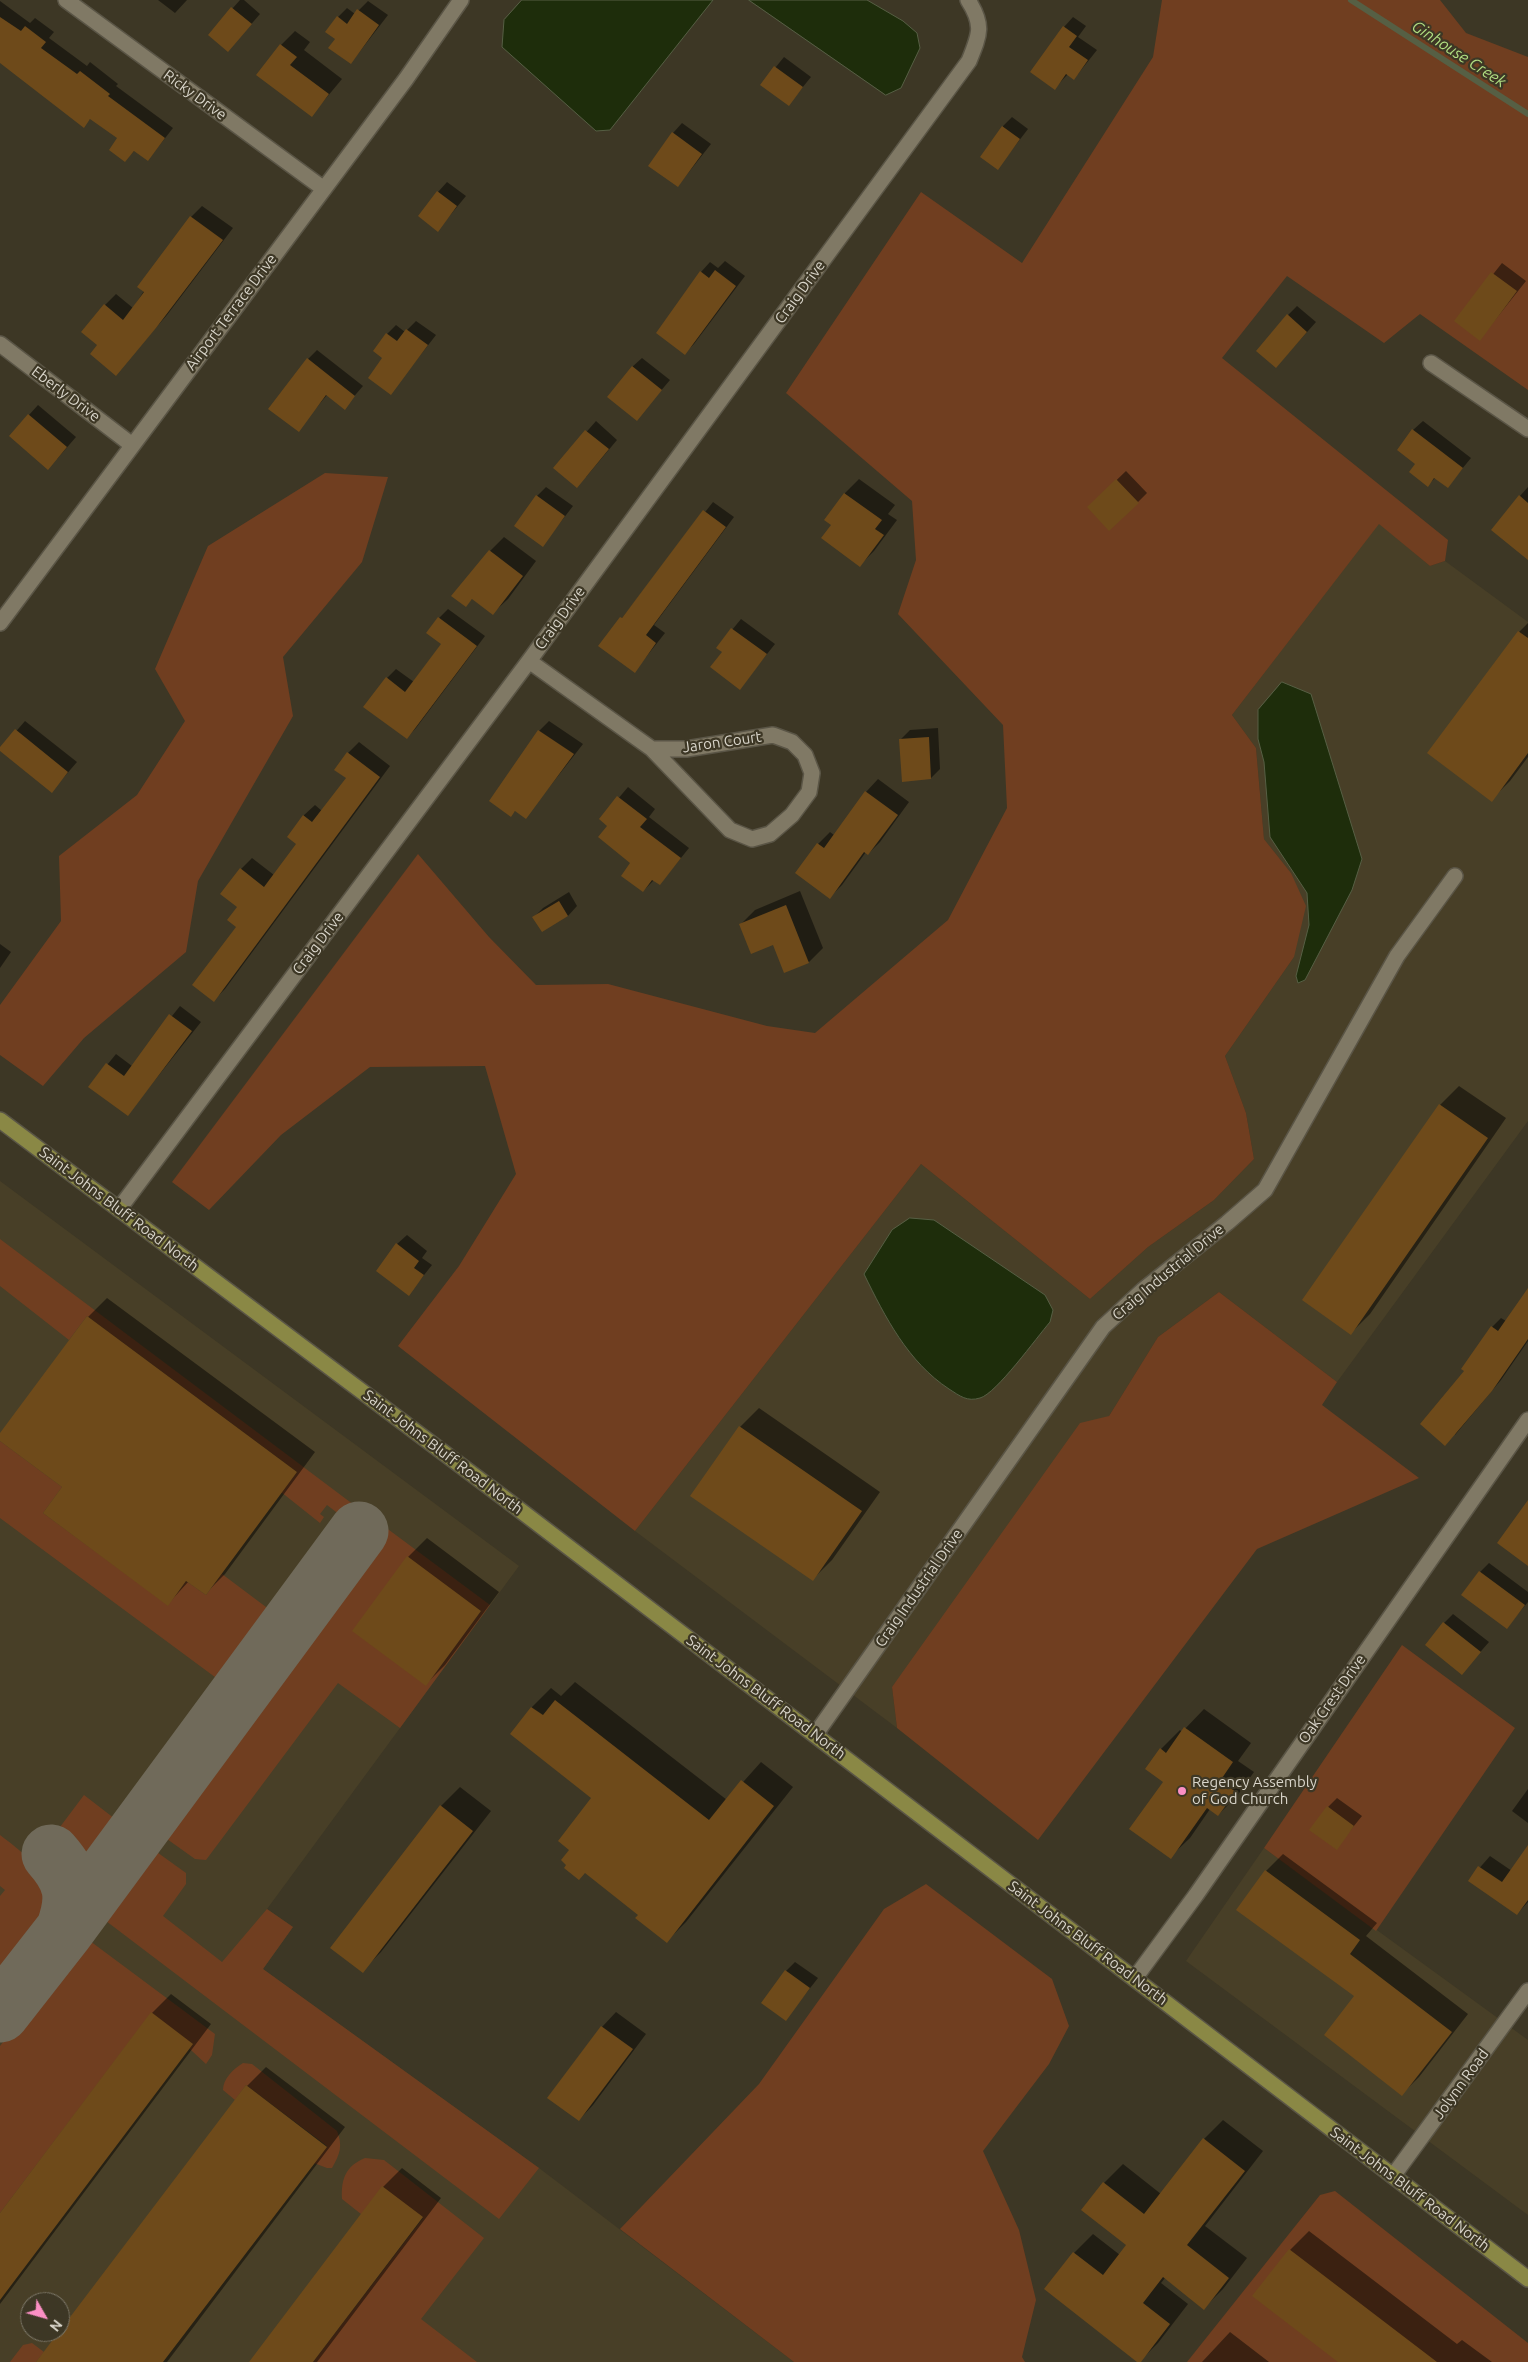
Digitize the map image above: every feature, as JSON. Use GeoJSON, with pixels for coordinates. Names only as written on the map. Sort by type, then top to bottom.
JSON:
{"type":"FeatureCollection","features":[{"type":"Feature","properties":{"kind":"main road","name":"Saint Johns Bluff Road North"},"geometry":{"type":"LineString","coordinates":[[0,1120],[428,1440],[1528,2279]]}},
{"type":"Feature","properties":{"kind":"street","name":"Ricky Drive"},"geometry":{"type":"LineString","coordinates":[[66,0],[324,189]]}},
{"type":"Feature","properties":{"kind":"street","name":"Airport Terrace Drive"},"geometry":{"type":"LineString","coordinates":[[0,623],[324,189],[461,0]]}},
{"type":"Feature","properties":{"kind":"street","name":"Craig Drive"},"geometry":{"type":"LineString","coordinates":[[119,1210],[529,661],[969,61],[978,38],[978,17],[968,0]]}},
{"type":"Feature","properties":{"kind":"street","name":"Eberly Drive"},"geometry":{"type":"LineString","coordinates":[[0,344],[132,445]]}},
{"type":"Feature","properties":{"kind":"street"},"geometry":{"type":"LineString","coordinates":[[1431,363],[1528,429]]}},
{"type":"Feature","properties":{"kind":"street","name":"Jaron Court"},"geometry":{"type":"LineString","coordinates":[[529,661],[652,749],[730,830],[752,839],[770,834],[792,815],[809,792],[812,773],[805,755],[792,742],[773,735],[686,749],[652,749]]}},
{"type":"Feature","properties":{"kind":"street","name":"Craig Industrial Drive"},"geometry":{"type":"LineString","coordinates":[[815,1735],[1103,1326],[1143,1290],[1265,1190],[1397,956],[1455,876]]}},
{"type":"Feature","properties":{"kind":"street","name":"Oak Crest Drive"},"geometry":{"type":"LineString","coordinates":[[1135,1978],[1196,1895],[1528,1420]]}},
{"type":"Feature","properties":{"kind":"street","name":"Jolynn Road"},"geometry":{"type":"LineString","coordinates":[[1393,2176],[1528,1991]]}},
{"type":"Feature","properties":{"kind":"shaded area"},"geometry":{"type":"Polygon","coordinates":[[[522,0],[713,0],[610,130],[596,131],[502,47],[504,20],[522,0]]]}},
{"type":"Feature","properties":{"kind":"shaded area"},"geometry":{"type":"Polygon","coordinates":[[[749,0],[867,0],[903,21],[917,33],[920,48],[901,88],[886,95],[749,0]]]}},
{"type":"Feature","properties":{"kind":"shaded area"},"geometry":{"type":"Polygon","coordinates":[[[1162,0],[1440,0],[1466,33],[1528,57],[1528,390],[1420,314],[1384,343],[1287,276],[1222,358],[1448,540],[1445,561],[1430,566],[1379,524],[1232,715],[1256,748],[1264,839],[1291,873],[1306,906],[1294,957],[1225,1056],[1246,1113],[1254,1159],[1214,1200],[1148,1247],[1090,1299],[921,1164],[635,1531],[398,1346],[459,1266],[516,1174],[485,1066],[370,1067],[281,1135],[209,1210],[172,1182],[418,854],[489,937],[536,985],[608,984],[767,1026],[815,1033],[948,920],[1007,808],[1003,725],[898,614],[916,560],[912,501],[786,393],[921,192],[1022,263],[1153,57],[1162,0]]]}},
{"type":"Feature","properties":{"kind":"shaded area"},"geometry":{"type":"Polygon","coordinates":[[[325,473],[388,477],[362,562],[283,657],[293,716],[198,881],[186,952],[84,1038],[43,1086],[0,1055],[0,1005],[61,921],[59,856],[137,795],[185,721],[155,669],[208,546],[325,473]]]}},
{"type":"Feature","properties":{"kind":"shaded area"},"geometry":{"type":"Polygon","coordinates":[[[1379,523],[1430,566],[1445,561],[1528,622],[1528,1121],[1337,1382],[1219,1292],[1158,1337],[1109,1416],[892,1687],[897,1728],[635,1531],[921,1164],[1090,1299],[1148,1247],[1214,1200],[1254,1159],[1246,1113],[1225,1056],[1294,957],[1291,873],[1264,839],[1256,748],[1232,715],[1379,523]]]}},
{"type":"Feature","properties":{"kind":"shaded area"},"geometry":{"type":"Polygon","coordinates":[[[1282,682],[1311,694],[1362,859],[1352,890],[1305,980],[1298,983],[1296,976],[1309,925],[1307,893],[1270,837],[1264,762],[1258,739],[1258,710],[1282,682]]]}},
{"type":"Feature","properties":{"kind":"shaded area"},"geometry":{"type":"Polygon","coordinates":[[[0,1181],[519,1566],[267,1909],[293,1927],[263,1969],[539,2168],[794,2362],[0,2362],[0,1181]]]}},
{"type":"Feature","properties":{"kind":"shaded area"},"geometry":{"type":"Polygon","coordinates":[[[910,1218],[934,1220],[1045,1295],[1053,1310],[1050,1322],[1016,1364],[996,1387],[980,1398],[967,1399],[960,1396],[934,1378],[921,1366],[889,1322],[864,1274],[892,1230],[910,1218]]]}},
{"type":"Feature","properties":{"kind":"shaded area"},"geometry":{"type":"Polygon","coordinates":[[[0,1239],[362,1511],[352,1525],[338,1526],[335,1523],[340,1515],[327,1505],[320,1514],[324,1517],[320,1523],[281,1492],[297,1472],[87,1316],[69,1340],[0,1286],[0,1239]]]}},
{"type":"Feature","properties":{"kind":"shaded area"},"geometry":{"type":"Polygon","coordinates":[[[1219,1292],[1337,1382],[1322,1405],[1419,1478],[1257,1549],[1038,1840],[897,1728],[892,1687],[1080,1423],[1109,1416],[1158,1337],[1219,1292]]]}},
{"type":"Feature","properties":{"kind":"shaded area"},"geometry":{"type":"Polygon","coordinates":[[[0,1441],[62,1487],[43,1513],[168,1605],[186,1581],[206,1595],[222,1574],[274,1613],[223,1683],[0,1518],[0,1441]]]}},
{"type":"Feature","properties":{"kind":"shaded area"},"geometry":{"type":"Polygon","coordinates":[[[377,1521],[490,1605],[400,1728],[338,1683],[206,1860],[195,1859],[167,1839],[164,1824],[364,1553],[362,1544],[377,1521]],[[407,1557],[426,1686],[426,1685],[481,1611],[407,1557]]]}},
{"type":"Feature","properties":{"kind":"shaded area"},"geometry":{"type":"Polygon","coordinates":[[[1402,1645],[1515,1728],[1376,1931],[1264,1848],[1402,1645]]]}},
{"type":"Feature","properties":{"kind":"shaded area"},"geometry":{"type":"Polygon","coordinates":[[[84,1795],[119,1822],[119,1826],[93,1861],[58,1837],[57,1831],[84,1795]]]}},
{"type":"Feature","properties":{"kind":"shaded area"},"geometry":{"type":"Polygon","coordinates":[[[0,1835],[32,1862],[41,1873],[52,1897],[52,1911],[44,1932],[0,1985],[0,1896],[5,1890],[0,1886],[0,1835]]]}},
{"type":"Feature","properties":{"kind":"shaded area"},"geometry":{"type":"Polygon","coordinates":[[[1264,1848],[1528,2040],[1528,2215],[1186,1961],[1264,1848]]]}},
{"type":"Feature","properties":{"kind":"shaded area"},"geometry":{"type":"Polygon","coordinates":[[[154,1850],[186,1873],[186,1884],[163,1916],[222,1962],[267,1909],[293,1927],[263,1969],[539,2168],[499,2219],[106,1921],[102,1908],[143,1853],[154,1850]]]}},
{"type":"Feature","properties":{"kind":"shaded area"},"geometry":{"type":"Polygon","coordinates":[[[926,1884],[1052,1979],[1069,2026],[1049,2064],[983,2151],[1019,2230],[1036,2300],[1022,2357],[1025,2362],[794,2362],[620,2229],[759,2084],[884,1909],[926,1884]]]}},
{"type":"Feature","properties":{"kind":"shaded area"},"geometry":{"type":"Polygon","coordinates":[[[81,1940],[90,1941],[215,2034],[212,2055],[206,2064],[151,2013],[0,2213],[0,2046],[81,1940]]]}},
{"type":"Feature","properties":{"kind":"shaded area"},"geometry":{"type":"Polygon","coordinates":[[[243,2063],[252,2064],[337,2131],[340,2150],[332,2168],[314,2163],[327,2146],[246,2085],[235,2100],[223,2090],[229,2075],[243,2063]]]}},
{"type":"Feature","properties":{"kind":"shaded area"},"geometry":{"type":"Polygon","coordinates":[[[365,2158],[384,2160],[484,2238],[421,2319],[477,2362],[313,2362],[423,2218],[361,2214],[342,2199],[342,2185],[346,2174],[353,2165],[365,2158]]]}},
{"type":"Feature","properties":{"kind":"shaded area"},"geometry":{"type":"Polygon","coordinates":[[[1335,2191],[1528,2343],[1528,2362],[1187,2362],[1320,2195],[1335,2191]]]}},
{"type":"Feature","properties":{"kind":"shaded area"},"geometry":{"type":"Polygon","coordinates":[[[32,2343],[44,2352],[36,2362],[10,2362],[23,2345],[32,2343]]]}},
{"type":"Feature","properties":{"kind":"building"},"geometry":{"type":"Polygon","coordinates":[[[231,7],[252,24],[228,52],[208,35],[231,7]]]}},
{"type":"Feature","properties":{"kind":"building"},"geometry":{"type":"Polygon","coordinates":[[[357,9],[379,25],[351,64],[328,48],[335,39],[325,32],[337,16],[347,24],[357,9]]]}},
{"type":"Feature","properties":{"kind":"building"},"geometry":{"type":"Polygon","coordinates":[[[0,17],[21,31],[25,26],[46,42],[41,48],[77,74],[80,71],[110,94],[108,96],[165,138],[148,161],[134,151],[125,162],[109,150],[117,138],[90,119],[84,128],[0,63],[0,17]]]}},
{"type":"Feature","properties":{"kind":"building"},"geometry":{"type":"Polygon","coordinates":[[[1063,26],[1077,36],[1069,47],[1088,60],[1074,80],[1066,74],[1055,90],[1030,72],[1063,26]]]}},
{"type":"Feature","properties":{"kind":"building"},"geometry":{"type":"Polygon","coordinates":[[[280,44],[297,57],[290,65],[329,94],[312,117],[256,75],[280,44]]]}},
{"type":"Feature","properties":{"kind":"building"},"geometry":{"type":"Polygon","coordinates":[[[774,66],[803,87],[789,106],[760,85],[774,66]]]}},
{"type":"Feature","properties":{"kind":"building"},"geometry":{"type":"Polygon","coordinates":[[[1002,126],[1020,139],[998,170],[980,157],[1002,126]]]}},
{"type":"Feature","properties":{"kind":"building"},"geometry":{"type":"Polygon","coordinates":[[[672,132],[702,154],[678,187],[648,166],[672,132]]]}},
{"type":"Feature","properties":{"kind":"building"},"geometry":{"type":"Polygon","coordinates":[[[437,191],[457,206],[438,232],[418,216],[437,191]]]}},
{"type":"Feature","properties":{"kind":"building"},"geometry":{"type":"Polygon","coordinates":[[[190,216],[223,240],[156,328],[116,376],[90,354],[97,345],[81,332],[104,304],[123,320],[144,292],[137,287],[190,216]]]}},
{"type":"Feature","properties":{"kind":"building"},"geometry":{"type":"Polygon","coordinates":[[[715,270],[736,286],[685,355],[656,333],[700,271],[709,278],[715,270]]]}},
{"type":"Feature","properties":{"kind":"building"},"geometry":{"type":"Polygon","coordinates":[[[1491,272],[1517,291],[1480,341],[1454,321],[1491,272]]]}},
{"type":"Feature","properties":{"kind":"building"},"geometry":{"type":"Polygon","coordinates":[[[1287,314],[1307,332],[1276,368],[1256,351],[1287,314]]]}},
{"type":"Feature","properties":{"kind":"building"},"geometry":{"type":"Polygon","coordinates":[[[406,329],[428,345],[391,395],[368,378],[382,358],[373,351],[386,333],[397,341],[406,329]]]}},
{"type":"Feature","properties":{"kind":"building"},"geometry":{"type":"Polygon","coordinates":[[[307,358],[355,396],[345,410],[326,395],[299,432],[268,409],[307,358]]]}},
{"type":"Feature","properties":{"kind":"building"},"geometry":{"type":"Polygon","coordinates":[[[632,366],[662,390],[637,421],[607,397],[632,366]]]}},
{"type":"Feature","properties":{"kind":"building"},"geometry":{"type":"Polygon","coordinates":[[[28,414],[67,447],[48,470],[9,436],[28,414]]]}},
{"type":"Feature","properties":{"kind":"building"},"geometry":{"type":"Polygon","coordinates":[[[1412,429],[1463,468],[1448,488],[1434,478],[1428,487],[1409,472],[1415,464],[1397,450],[1412,429]]]}},
{"type":"Feature","properties":{"kind":"building"},"geometry":{"type":"Polygon","coordinates":[[[585,430],[609,449],[577,488],[553,468],[585,430]]]}},
{"type":"Feature","properties":{"kind":"building"},"geometry":{"type":"Polygon","coordinates":[[[1116,479],[1139,503],[1109,531],[1087,507],[1116,479]]]}},
{"type":"Feature","properties":{"kind":"building"},"geometry":{"type":"Polygon","coordinates":[[[844,493],[882,520],[875,529],[884,535],[860,567],[821,538],[831,525],[824,520],[844,493]]]}},
{"type":"Feature","properties":{"kind":"building"},"geometry":{"type":"Polygon","coordinates":[[[536,495],[565,516],[543,547],[514,526],[536,495]]]}},
{"type":"Feature","properties":{"kind":"building"},"geometry":{"type":"Polygon","coordinates":[[[1519,495],[1528,503],[1528,560],[1491,530],[1519,495]]]}},
{"type":"Feature","properties":{"kind":"building"},"geometry":{"type":"Polygon","coordinates":[[[703,510],[726,527],[646,635],[656,643],[635,673],[598,646],[620,617],[622,618],[703,510]]]}},
{"type":"Feature","properties":{"kind":"building"},"geometry":{"type":"Polygon","coordinates":[[[489,550],[523,576],[493,615],[472,599],[466,607],[451,596],[489,550]]]}},
{"type":"Feature","properties":{"kind":"building"},"geometry":{"type":"Polygon","coordinates":[[[438,617],[477,646],[407,739],[363,707],[386,677],[405,692],[441,644],[426,633],[438,617]]]}},
{"type":"Feature","properties":{"kind":"building"},"geometry":{"type":"Polygon","coordinates":[[[731,628],[767,654],[740,690],[710,667],[722,652],[716,648],[731,628]]]}},
{"type":"Feature","properties":{"kind":"building"},"geometry":{"type":"Polygon","coordinates":[[[1518,631],[1528,638],[1528,753],[1492,802],[1427,753],[1518,631]]]}},
{"type":"Feature","properties":{"kind":"building"},"geometry":{"type":"Polygon","coordinates":[[[15,729],[68,772],[52,793],[0,751],[0,747],[15,729]]]}},
{"type":"Feature","properties":{"kind":"building"},"geometry":{"type":"Polygon","coordinates":[[[538,730],[574,754],[526,819],[515,811],[511,817],[489,801],[538,730]]]}},
{"type":"Feature","properties":{"kind":"building"},"geometry":{"type":"Polygon","coordinates":[[[929,737],[931,779],[902,782],[899,739],[929,737]]]}},
{"type":"Feature","properties":{"kind":"building"},"geometry":{"type":"Polygon","coordinates":[[[347,752],[380,777],[214,1002],[192,985],[236,927],[227,920],[237,907],[220,894],[240,868],[264,887],[296,844],[287,837],[303,815],[312,822],[346,778],[334,770],[347,752]]]}},
{"type":"Feature","properties":{"kind":"building"},"geometry":{"type":"Polygon","coordinates":[[[865,791],[898,815],[868,855],[864,852],[830,899],[795,873],[817,843],[824,848],[865,791]]]}},
{"type":"Feature","properties":{"kind":"building"},"geometry":{"type":"Polygon","coordinates":[[[617,796],[647,819],[640,827],[681,858],[660,885],[652,880],[643,892],[621,876],[630,863],[598,837],[607,826],[599,819],[617,796]]]}},
{"type":"Feature","properties":{"kind":"building"},"geometry":{"type":"Polygon","coordinates":[[[559,901],[568,916],[542,932],[532,917],[559,901]]]}},
{"type":"Feature","properties":{"kind":"building"},"geometry":{"type":"Polygon","coordinates":[[[786,905],[809,963],[784,973],[773,945],[751,954],[739,924],[786,905]]]}},
{"type":"Feature","properties":{"kind":"building"},"geometry":{"type":"Polygon","coordinates":[[[169,1014],[192,1031],[128,1116],[88,1087],[106,1063],[124,1076],[169,1014]]]}},
{"type":"Feature","properties":{"kind":"building"},"geometry":{"type":"Polygon","coordinates":[[[1439,1104],[1488,1138],[1351,1335],[1302,1300],[1439,1104]]]}},
{"type":"Feature","properties":{"kind":"building"},"geometry":{"type":"Polygon","coordinates":[[[396,1243],[419,1261],[414,1268],[424,1275],[409,1296],[376,1271],[396,1243]]]}},
{"type":"Feature","properties":{"kind":"building"},"geometry":{"type":"Polygon","coordinates":[[[1528,1288],[1528,1339],[1492,1391],[1445,1446],[1420,1424],[1464,1371],[1461,1369],[1491,1326],[1498,1331],[1528,1288]]]}},
{"type":"Feature","properties":{"kind":"building"},"geometry":{"type":"Polygon","coordinates":[[[87,1316],[297,1472],[206,1595],[186,1581],[168,1606],[43,1513],[62,1487],[0,1441],[0,1433],[87,1316]]]}},
{"type":"Feature","properties":{"kind":"building"},"geometry":{"type":"Polygon","coordinates":[[[739,1426],[862,1511],[813,1581],[690,1496],[739,1426]]]}},
{"type":"Feature","properties":{"kind":"building"},"geometry":{"type":"Polygon","coordinates":[[[1528,1500],[1528,1566],[1497,1543],[1528,1500]]]}},
{"type":"Feature","properties":{"kind":"building"},"geometry":{"type":"Polygon","coordinates":[[[407,1556],[481,1611],[426,1686],[352,1631],[407,1556]]]}},
{"type":"Feature","properties":{"kind":"building"},"geometry":{"type":"Polygon","coordinates":[[[1479,1571],[1525,1605],[1507,1629],[1461,1595],[1479,1571]]]}},
{"type":"Feature","properties":{"kind":"building"},"geometry":{"type":"Polygon","coordinates":[[[1443,1622],[1481,1652],[1462,1675],[1425,1645],[1443,1622]]]}},
{"type":"Feature","properties":{"kind":"building"},"geometry":{"type":"Polygon","coordinates":[[[555,1700],[709,1820],[741,1780],[774,1806],[667,1943],[635,1918],[638,1915],[585,1873],[579,1880],[564,1868],[566,1865],[561,1860],[569,1850],[558,1841],[591,1798],[510,1734],[531,1707],[543,1715],[555,1700]]]}},
{"type":"Feature","properties":{"kind":"building"},"geometry":{"type":"Polygon","coordinates":[[[1184,1727],[1233,1762],[1220,1781],[1236,1792],[1218,1816],[1207,1808],[1171,1859],[1129,1829],[1163,1782],[1145,1769],[1160,1748],[1166,1753],[1184,1727]]]}},
{"type":"Feature","properties":{"kind":"building"},"geometry":{"type":"Polygon","coordinates":[[[440,1805],[473,1831],[363,1973],[330,1948],[440,1805]]]}},
{"type":"Feature","properties":{"kind":"building"},"geometry":{"type":"Polygon","coordinates":[[[1327,1806],[1354,1826],[1337,1850],[1309,1830],[1327,1806]]]}},
{"type":"Feature","properties":{"kind":"building"},"geometry":{"type":"Polygon","coordinates":[[[1528,1845],[1528,1900],[1517,1915],[1468,1881],[1478,1866],[1502,1882],[1528,1845]]]}},
{"type":"Feature","properties":{"kind":"building"},"geometry":{"type":"Polygon","coordinates":[[[1265,1870],[1360,1940],[1350,1954],[1452,2032],[1402,2096],[1324,2035],[1354,1996],[1236,1910],[1265,1870]]]}},
{"type":"Feature","properties":{"kind":"building"},"geometry":{"type":"Polygon","coordinates":[[[785,1970],[810,1988],[786,2021],[761,2003],[785,1970]]]}},
{"type":"Feature","properties":{"kind":"building"},"geometry":{"type":"Polygon","coordinates":[[[151,2012],[193,2044],[0,2300],[0,2213],[151,2012]]]}},
{"type":"Feature","properties":{"kind":"building"},"geometry":{"type":"Polygon","coordinates":[[[601,2026],[633,2049],[579,2121],[547,2098],[601,2026]]]}},
{"type":"Feature","properties":{"kind":"building"},"geometry":{"type":"Polygon","coordinates":[[[246,2085],[327,2147],[163,2362],[36,2362],[51,2342],[70,2342],[70,2317],[246,2085]]]}},
{"type":"Feature","properties":{"kind":"building"},"geometry":{"type":"Polygon","coordinates":[[[1203,2138],[1245,2171],[1187,2245],[1229,2278],[1204,2310],[1163,2277],[1143,2303],[1170,2324],[1141,2362],[1137,2362],[1044,2289],[1073,2252],[1103,2275],[1126,2245],[1081,2210],[1103,2182],[1144,2214],[1203,2138]]]}},
{"type":"Feature","properties":{"kind":"building"},"geometry":{"type":"Polygon","coordinates":[[[382,2186],[423,2217],[313,2362],[249,2362],[382,2186]]]}},
{"type":"Feature","properties":{"kind":"building"},"geometry":{"type":"Polygon","coordinates":[[[1289,2249],[1437,2362],[1338,2362],[1252,2296],[1289,2249]]]}},
{"type":"Feature","properties":{"kind":"waterway","name":"Ginhouse Creek"},"geometry":{"type":"LineString","coordinates":[[1351,0],[1528,114]]}},
{"type":"Feature","properties":{"kind":"taxiway"},"geometry":{"type":"LineString","coordinates":[[0,2013],[65,1930],[359,1531]]}},
{"type":"Feature","properties":{"kind":"taxiway"},"geometry":{"type":"LineString","coordinates":[[51,1854],[65,1872],[71,1889],[71,1908],[65,1930]]}},
{"type":"Feature","properties":{"kind":"place","name":"Regency Assembly of God Church"},"geometry":{"type":"Point","coordinates":[1182,1791]}}]}
